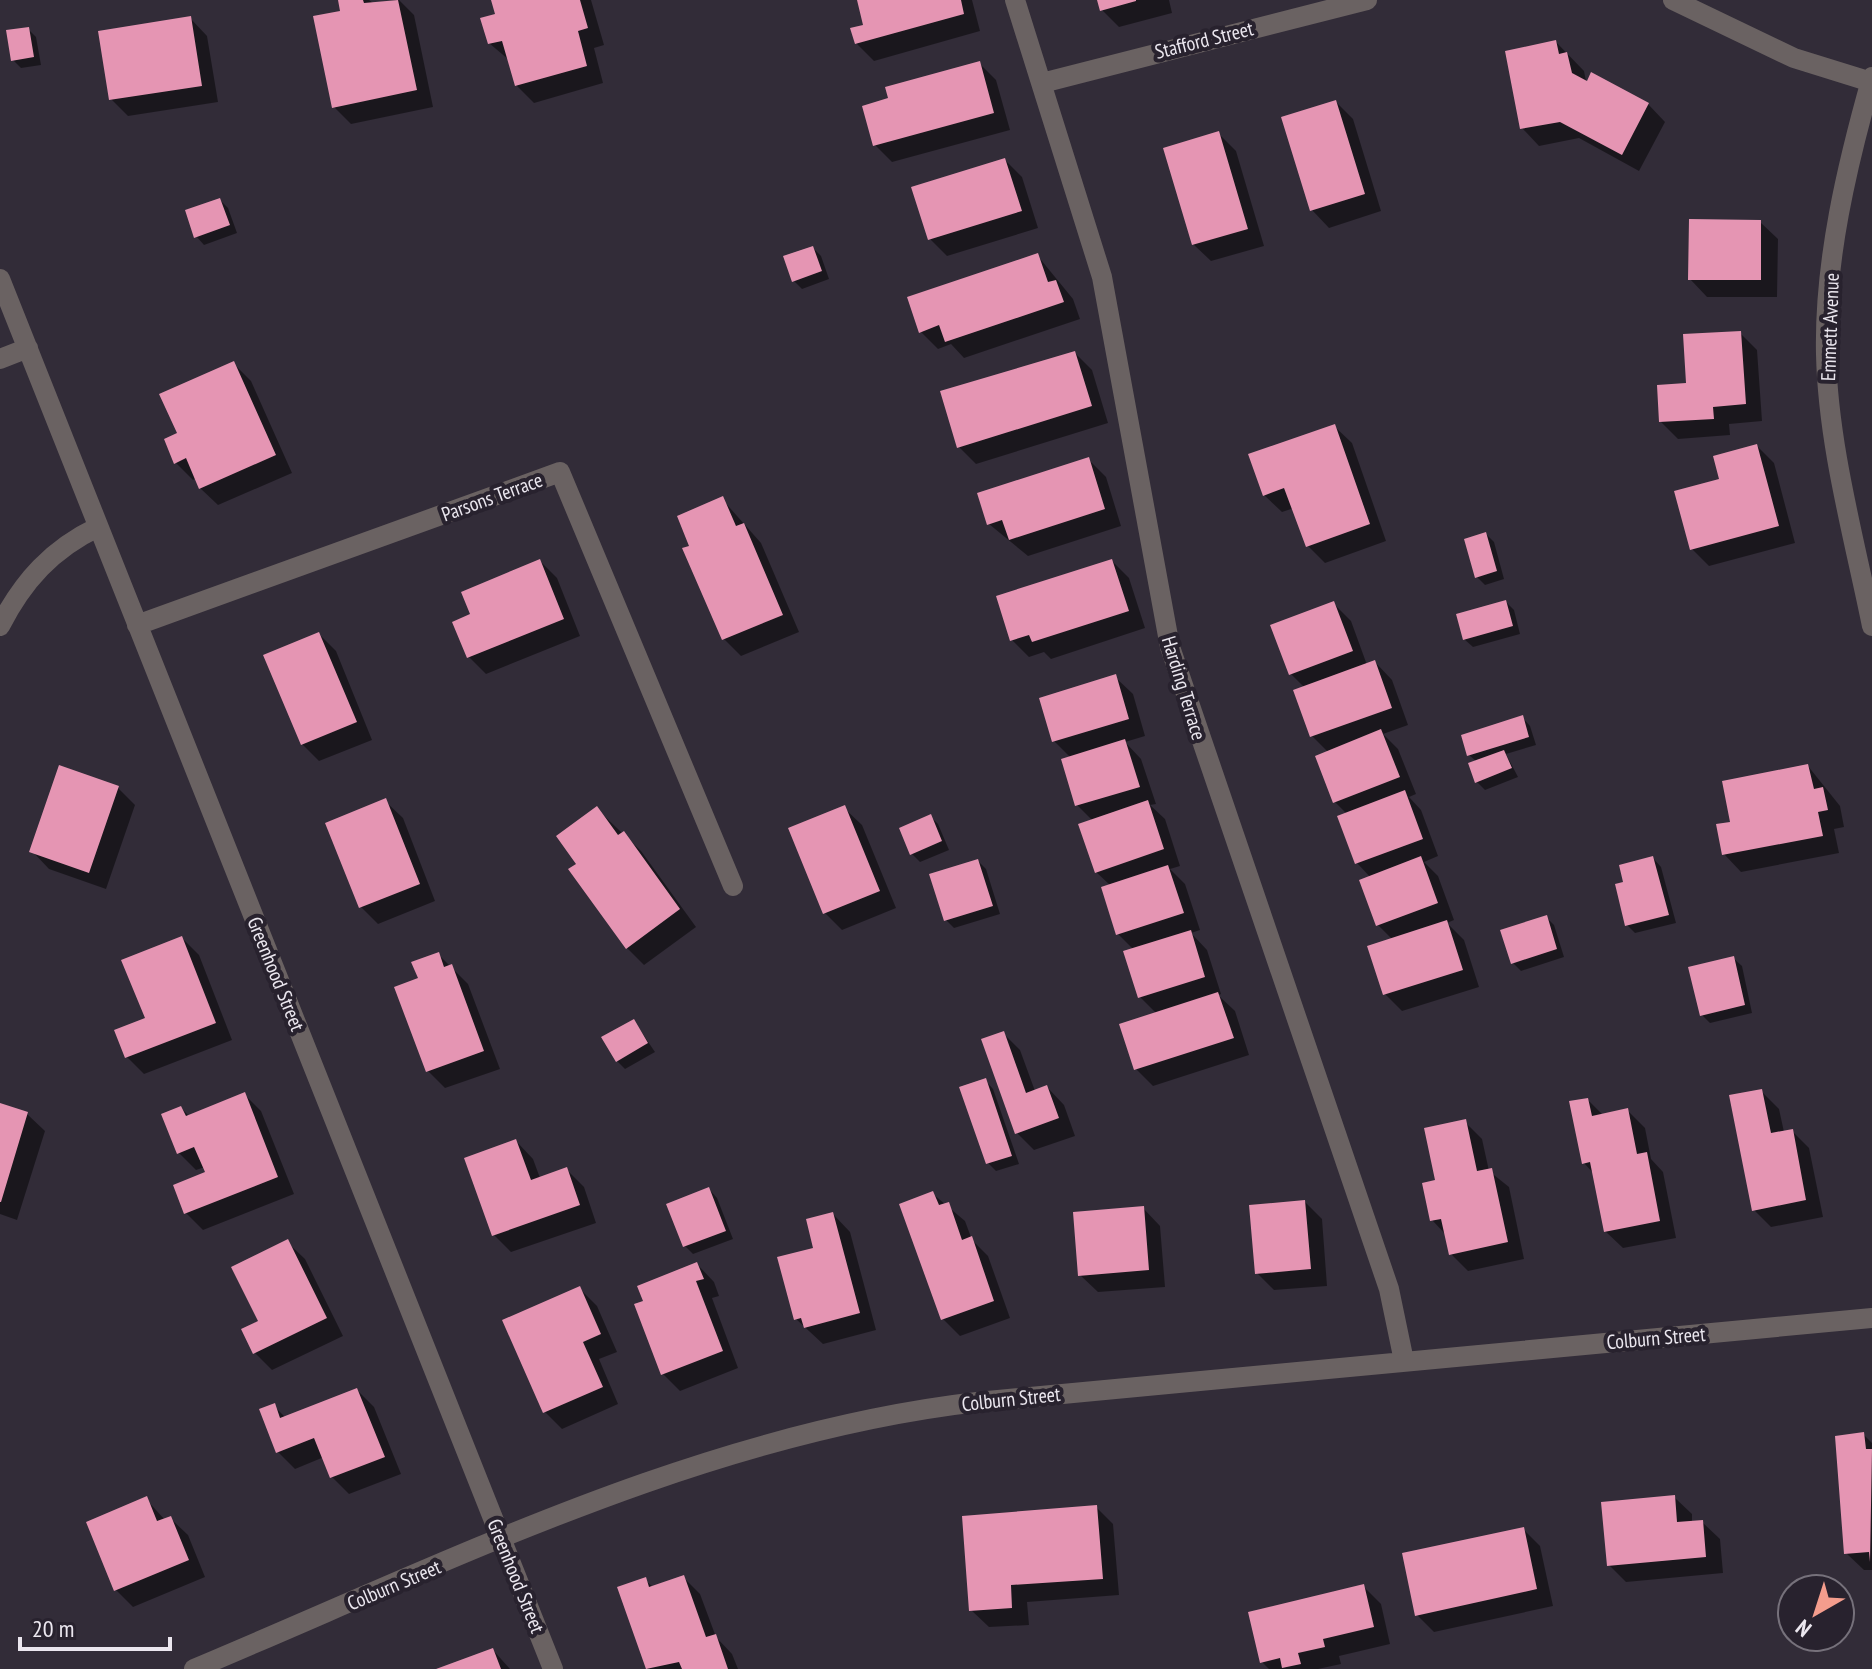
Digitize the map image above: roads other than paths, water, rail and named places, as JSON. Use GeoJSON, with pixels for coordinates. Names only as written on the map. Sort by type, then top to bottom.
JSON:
{"type":"FeatureCollection","features":[{"type":"Feature","properties":{"kind":"street","name":"Harding Terrace"},"geometry":{"type":"LineString","coordinates":[[1015,0],[1102,277],[1170,647],[1384,1273],[1397,1314],[1404,1361]]}},
{"type":"Feature","properties":{"kind":"street","name":"Stafford Street"},"geometry":{"type":"LineString","coordinates":[[1042,83],[1367,0]]}},
{"type":"Feature","properties":{"kind":"street"},"geometry":{"type":"LineString","coordinates":[[1673,0],[1794,58],[1871,79]]}},
{"type":"Feature","properties":{"kind":"street","name":"Emmett Avenue"},"geometry":{"type":"LineString","coordinates":[[1871,79],[1837,233],[1826,354],[1833,429],[1872,626]]}},
{"type":"Feature","properties":{"kind":"street","name":"Greenhood Street"},"geometry":{"type":"LineString","coordinates":[[0,279],[553,1669]]}},
{"type":"Feature","properties":{"kind":"street"},"geometry":{"type":"LineString","coordinates":[[0,359],[28,348]]}},
{"type":"Feature","properties":{"kind":"street","name":"Parsons Terrace"},"geometry":{"type":"LineString","coordinates":[[137,625],[560,472],[733,886]]}},
{"type":"Feature","properties":{"kind":"street"},"geometry":{"type":"LineString","coordinates":[[0,626],[22,587],[40,566],[59,549],[98,527]]}},
{"type":"Feature","properties":{"kind":"street","name":"Colburn Street"},"geometry":{"type":"LineString","coordinates":[[194,1669],[502,1540],[718,1459],[876,1416],[977,1402],[1872,1318]]}}]}
